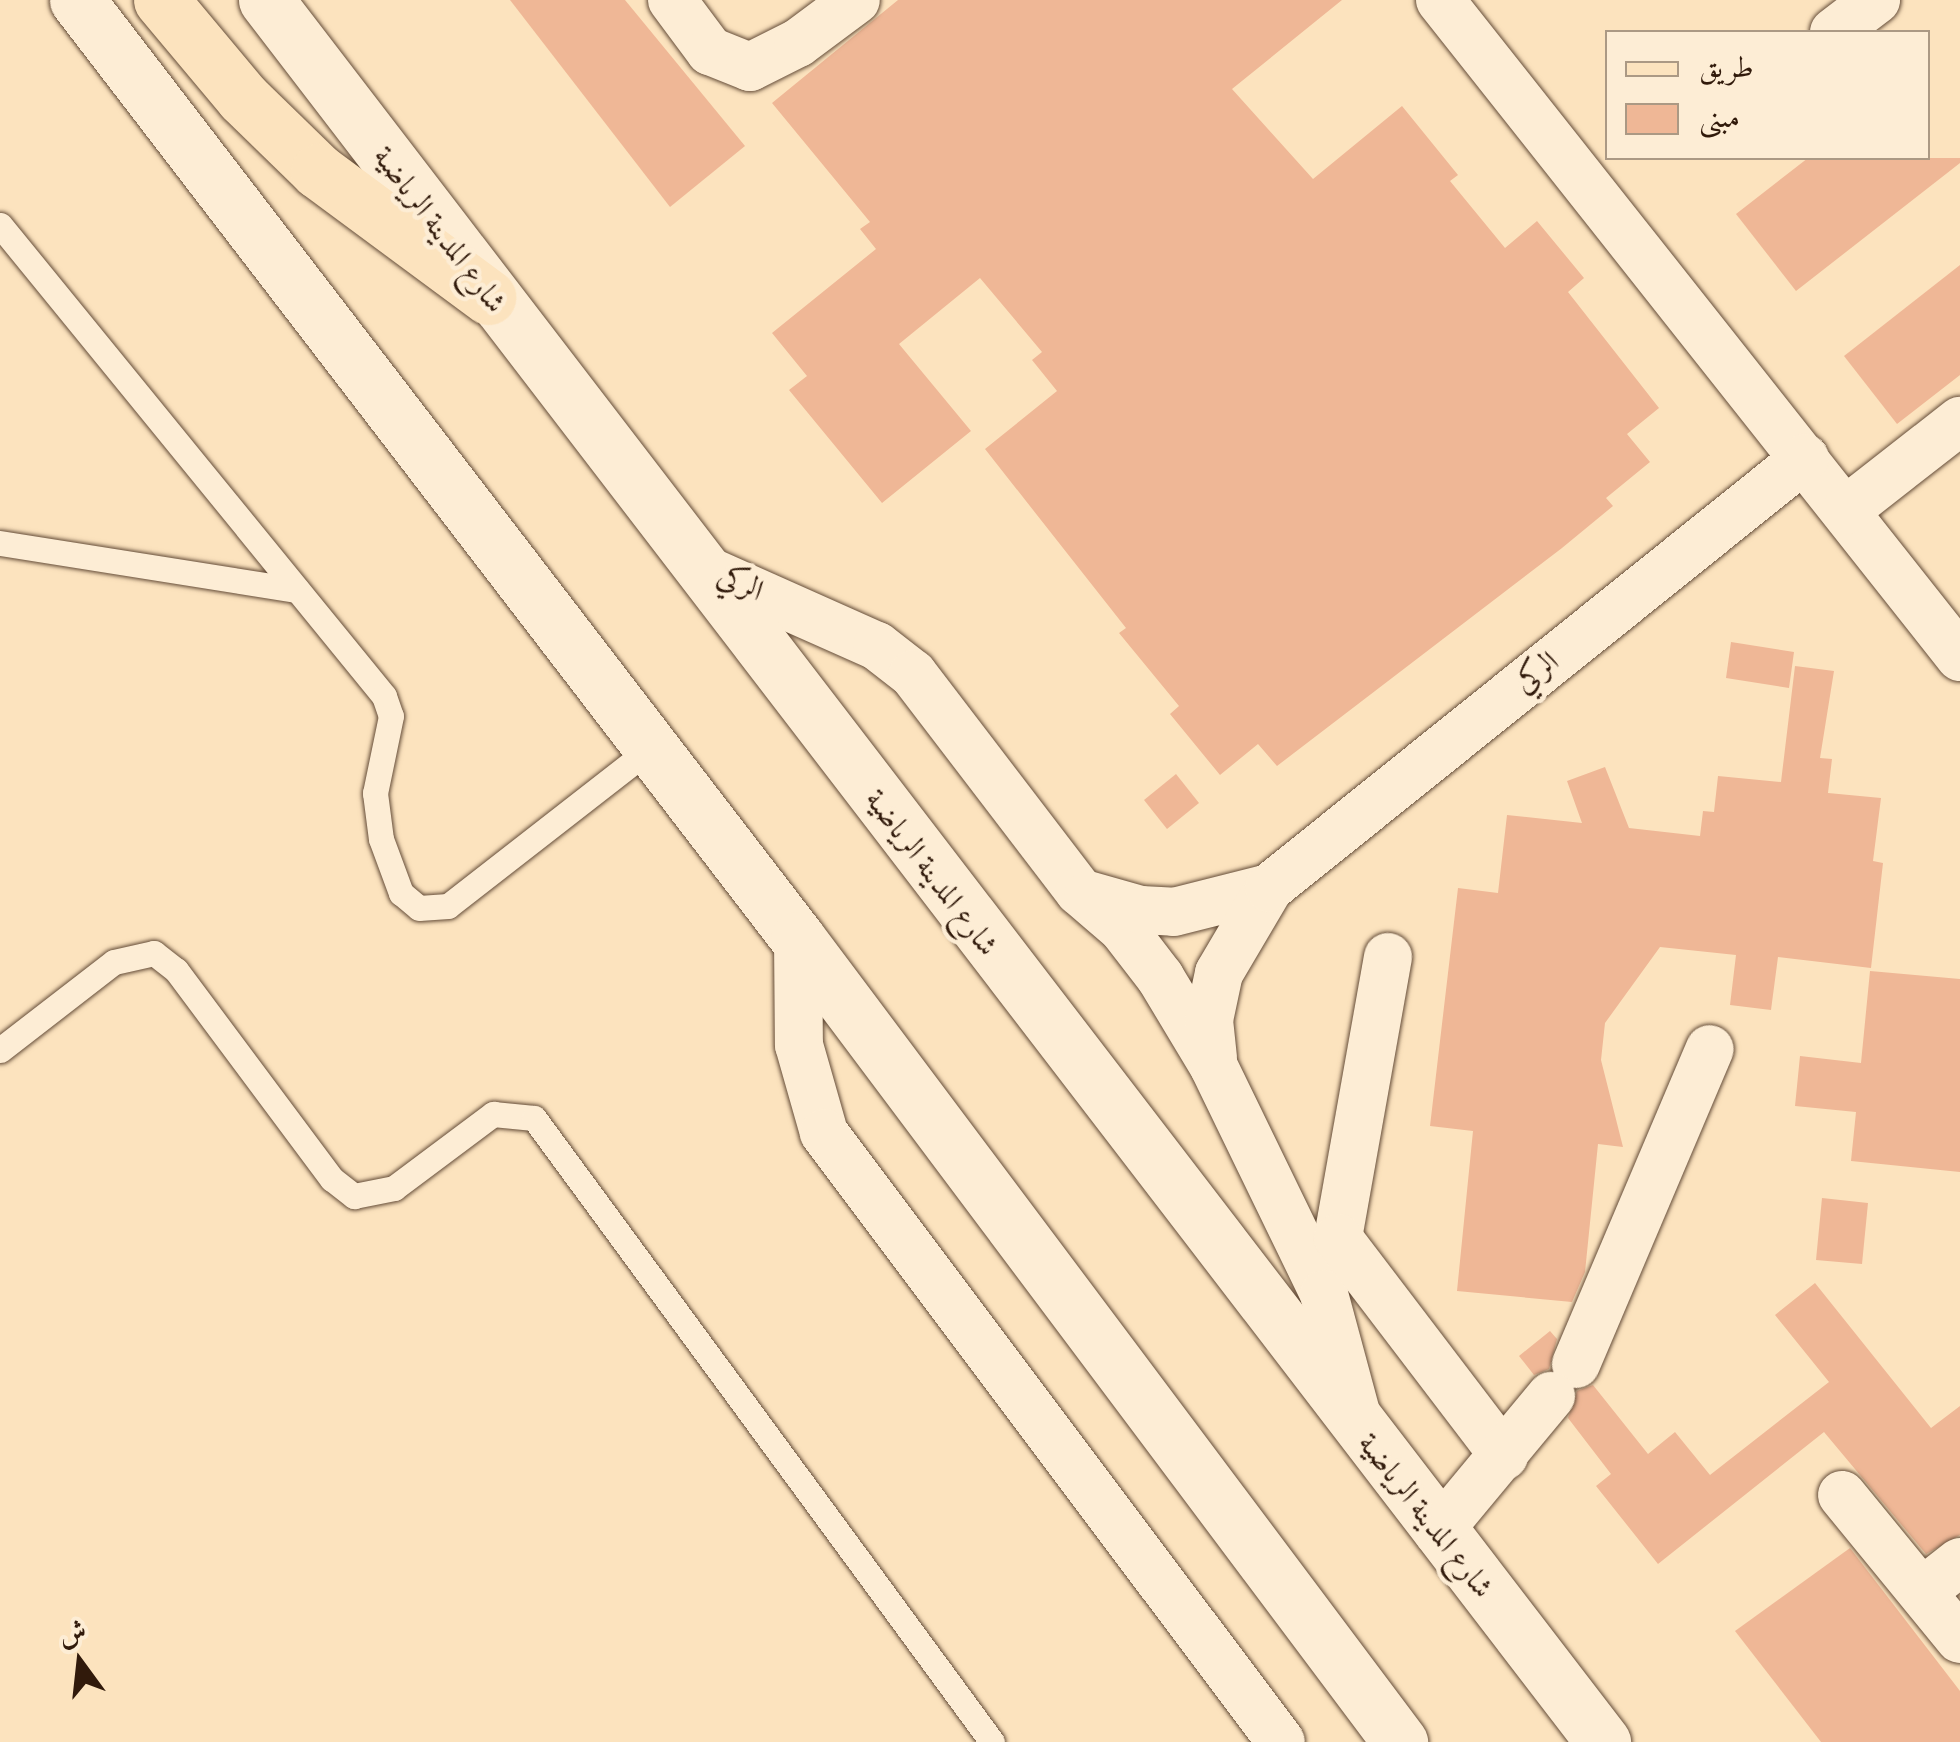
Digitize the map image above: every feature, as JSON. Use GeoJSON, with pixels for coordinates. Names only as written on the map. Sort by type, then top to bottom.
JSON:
{"type":"FeatureCollection","features":[{"type":"Feature","properties":{"kind":"main road"},"geometry":{"type":"LineString","coordinates":[[77,0],[798,939],[1400,1742]]}},
{"type":"Feature","properties":{"kind":"main road"},"geometry":{"type":"LineString","coordinates":[[161,0],[243,98],[318,171],[488,297]]}},
{"type":"Feature","properties":{"kind":"main road","name":"شارع المدينة الرياضية"},"geometry":{"type":"LineString","coordinates":[[266,0],[488,297],[1364,1438],[1603,1742]]}},
{"type":"Feature","properties":{"kind":"street"},"geometry":{"type":"LineString","coordinates":[[672,0],[710,51],[750,67],[798,43],[856,0]]}},
{"type":"Feature","properties":{"kind":"street"},"geometry":{"type":"LineString","coordinates":[[1837,30],[1876,0]]}},
{"type":"Feature","properties":{"kind":"street"},"geometry":{"type":"LineString","coordinates":[[1452,4],[1960,657]]}},
{"type":"Feature","properties":{"kind":"street"},"geometry":{"type":"LineString","coordinates":[[1846,510],[1960,422]]}},
{"type":"Feature","properties":{"kind":"street","name":"الركي"},"geometry":{"type":"LineString","coordinates":[[1214,1066],[1211,996],[1269,888],[1805,458]]}},
{"type":"Feature","properties":{"kind":"street","name":"الركي"},"geometry":{"type":"LineString","coordinates":[[695,565],[878,646],[913,674],[1079,891],[1142,953],[1214,1066],[1324,1294],[1364,1438]]}},
{"type":"Feature","properties":{"kind":"street","name":"الركي"},"geometry":{"type":"LineString","coordinates":[[1079,891],[1109,904],[1174,912],[1269,888]]}},
{"type":"Feature","properties":{"kind":"street"},"geometry":{"type":"LineString","coordinates":[[798,939],[800,1045],[824,1133],[1281,1742]]}},
{"type":"Feature","properties":{"kind":"street"},"geometry":{"type":"LineString","coordinates":[[1388,957],[1338,1238],[1504,1456]]}},
{"type":"Feature","properties":{"kind":"street"},"geometry":{"type":"LineString","coordinates":[[1438,1532],[1564,1380],[1710,1049]]}},
{"type":"Feature","properties":{"kind":"street"},"geometry":{"type":"LineString","coordinates":[[1842,1495],[1960,1639]]}},
{"type":"Feature","properties":{"kind":"street"},"geometry":{"type":"LineString","coordinates":[[1922,1591],[1960,1562]]}},
{"type":"Feature","properties":{"kind":"lane"},"geometry":{"type":"LineString","coordinates":[[0,225],[384,696],[390,716],[375,793],[381,839],[401,893],[418,908],[448,906],[651,748]]}},
{"type":"Feature","properties":{"kind":"lane"},"geometry":{"type":"LineString","coordinates":[[0,543],[297,590]]}},
{"type":"Feature","properties":{"kind":"lane"},"geometry":{"type":"LineString","coordinates":[[0,1050],[114,962],[154,953],[176,970],[332,1178],[354,1196],[394,1188],[493,1114],[534,1118],[992,1742]]}},
{"type":"Feature","properties":{"kind":"building"},"geometry":{"type":"Polygon","coordinates":[[[510,0],[625,0],[745,146],[670,207],[510,0]]]}},
{"type":"Feature","properties":{"kind":"building"},"geometry":{"type":"Polygon","coordinates":[[[898,0],[1342,0],[1232,89],[1313,179],[1402,106],[1458,175],[1450,181],[1505,248],[1537,221],[1584,278],[1568,292],[1659,408],[1627,434],[1650,462],[1606,498],[1613,506],[1562,548],[1277,766],[1258,744],[1220,775],[1170,714],[1179,706],[1119,633],[1126,628],[985,449],[1057,391],[1032,360],[1042,352],[980,278],[899,344],[971,431],[882,503],[789,390],[807,376],[772,333],[876,249],[860,229],[870,222],[772,103],[898,0]]]}},
{"type":"Feature","properties":{"kind":"building"},"geometry":{"type":"Polygon","coordinates":[[[1960,158],[1960,163],[1796,291],[1736,214],[1805,160],[1960,158]]]}},
{"type":"Feature","properties":{"kind":"building"},"geometry":{"type":"Polygon","coordinates":[[[1960,265],[1960,375],[1897,424],[1844,356],[1960,265]]]}},
{"type":"Feature","properties":{"kind":"building"},"geometry":{"type":"Polygon","coordinates":[[[1731,642],[1794,652],[1789,688],[1726,678],[1731,642]]]}},
{"type":"Feature","properties":{"kind":"building"},"geometry":{"type":"Polygon","coordinates":[[[1795,666],[1834,671],[1820,758],[1832,759],[1828,793],[1881,798],[1873,861],[1883,863],[1871,968],[1778,957],[1771,1010],[1730,1005],[1736,955],[1660,947],[1605,1023],[1601,1060],[1623,1147],[1598,1144],[1585,1272],[1572,1302],[1457,1291],[1473,1131],[1430,1126],[1458,888],[1498,893],[1507,815],[1582,823],[1567,781],[1605,767],[1629,828],[1700,836],[1703,811],[1714,812],[1718,776],[1781,782],[1795,666]]]}},
{"type":"Feature","properties":{"kind":"building"},"geometry":{"type":"Polygon","coordinates":[[[1176,774],[1199,803],[1167,829],[1144,800],[1176,774]]]}},
{"type":"Feature","properties":{"kind":"building"},"geometry":{"type":"Polygon","coordinates":[[[1870,971],[1960,979],[1960,1172],[1851,1161],[1856,1112],[1795,1106],[1800,1056],[1861,1063],[1870,971]]]}},
{"type":"Feature","properties":{"kind":"building"},"geometry":{"type":"Polygon","coordinates":[[[1822,1198],[1868,1203],[1862,1264],[1816,1260],[1822,1198]]]}},
{"type":"Feature","properties":{"kind":"building"},"geometry":{"type":"Polygon","coordinates":[[[1815,1283],[1931,1428],[1960,1406],[1960,1535],[1926,1554],[1824,1432],[1658,1564],[1596,1486],[1611,1474],[1568,1418],[1577,1391],[1593,1385],[1648,1454],[1675,1432],[1710,1475],[1829,1382],[1775,1315],[1815,1283]]]}},
{"type":"Feature","properties":{"kind":"building"},"geometry":{"type":"Polygon","coordinates":[[[1550,1331],[1557,1339],[1549,1369],[1534,1375],[1519,1356],[1550,1331]]]}},
{"type":"Feature","properties":{"kind":"building"},"geometry":{"type":"Polygon","coordinates":[[[1850,1548],[1960,1691],[1960,1742],[1821,1742],[1735,1631],[1850,1548]]]}}]}
